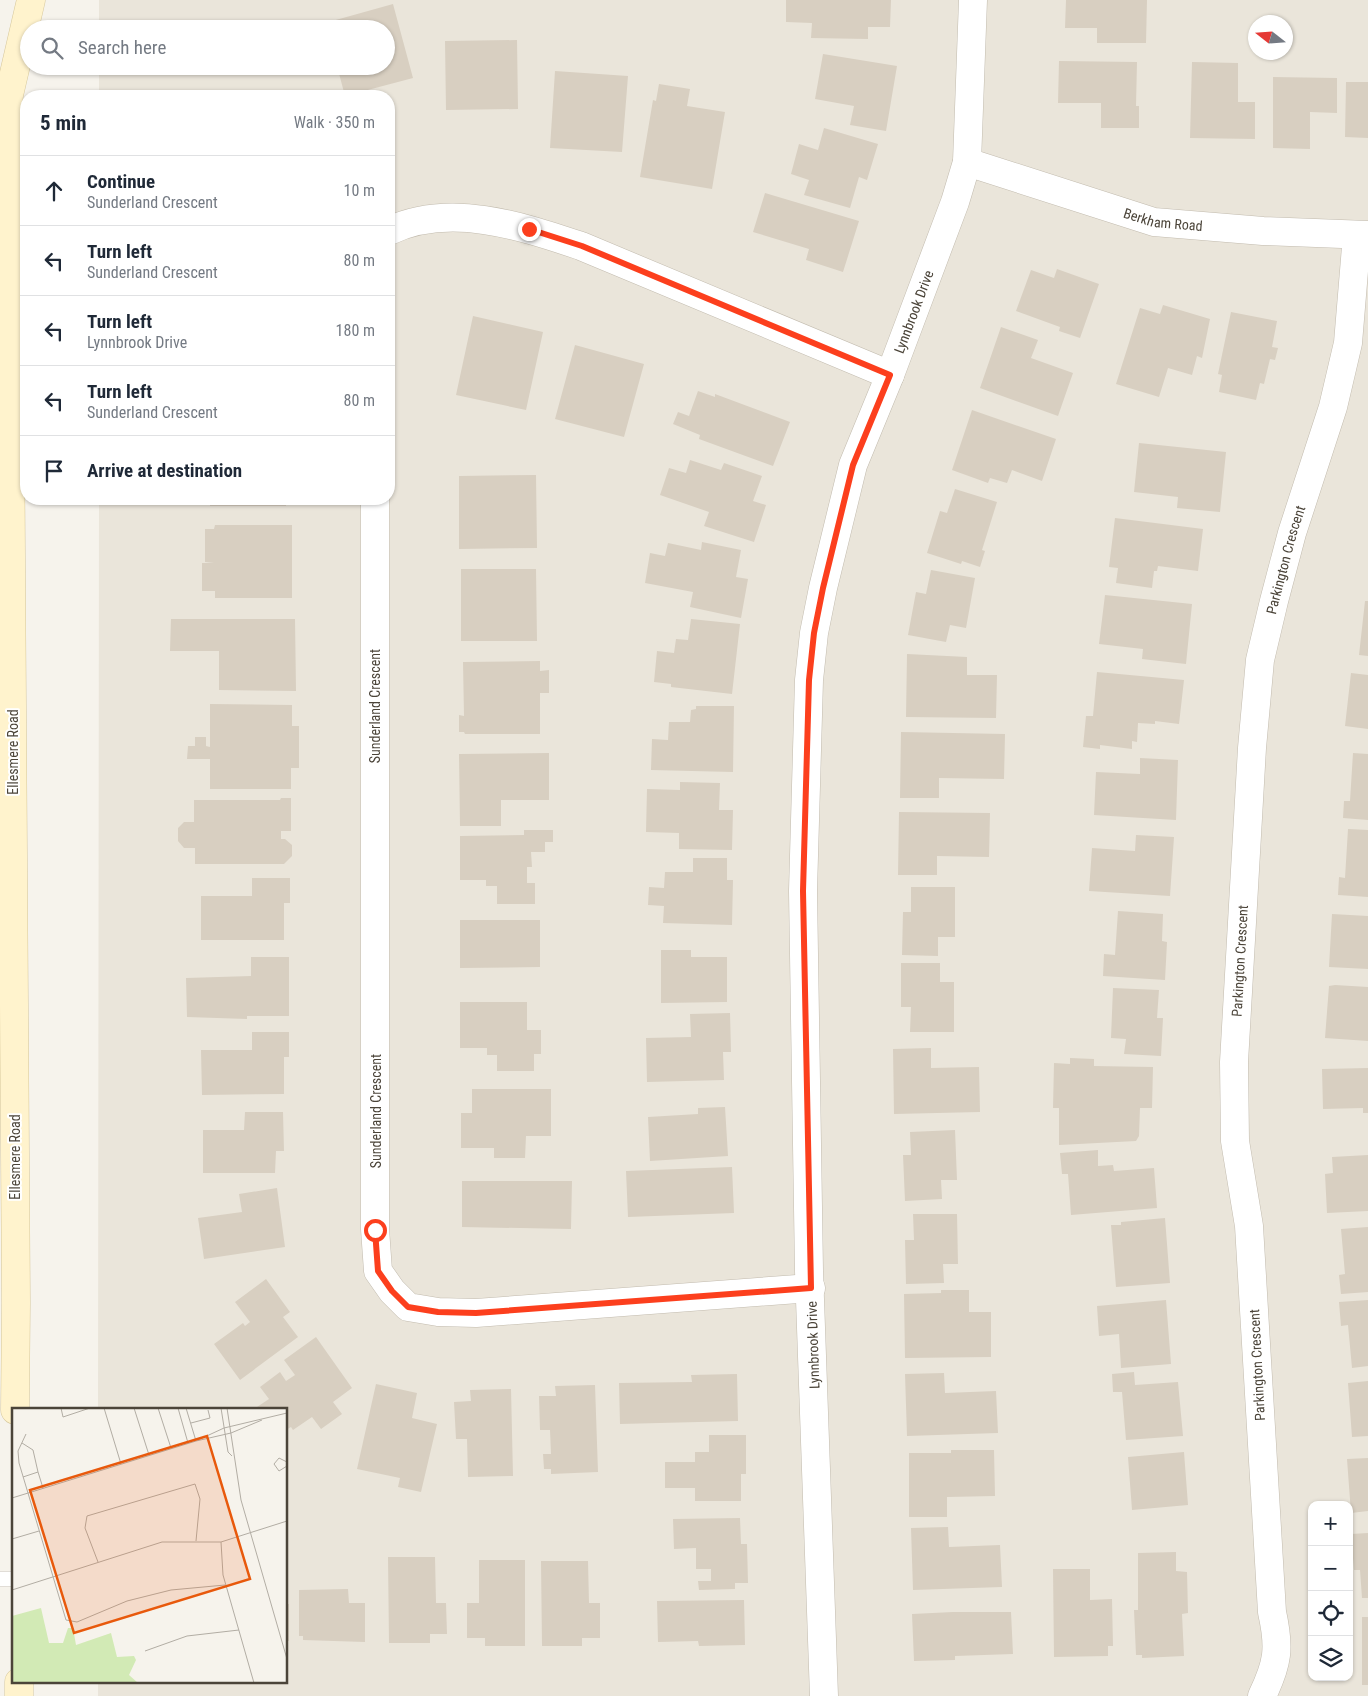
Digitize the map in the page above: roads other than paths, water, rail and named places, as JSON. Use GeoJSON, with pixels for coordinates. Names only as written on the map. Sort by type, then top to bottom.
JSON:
{"type":"FeatureCollection","features":[{"type":"Feature","properties":{"kind":"main road","name":"Ellesmere Road"},"geometry":{"type":"LineString","coordinates":[[25,20],[31,0]]}},
{"type":"Feature","properties":{"kind":"main road","name":"Ellesmere Road"},"geometry":{"type":"LineString","coordinates":[[14,1408],[16,1303],[7,828],[4,97],[20,40]]}},
{"type":"Feature","properties":{"kind":"street","name":"Lynnbrook Drive"},"geometry":{"type":"LineString","coordinates":[[824,1696],[811,1288],[803,891],[809,680],[814,633],[823,588],[853,465],[890,375],[955,202],[967,162],[974,0]]}},
{"type":"Feature","properties":{"kind":"street","name":"Berkham Road"},"geometry":{"type":"LineString","coordinates":[[967,162],[1154,222],[1263,231],[1363,235]]}},
{"type":"Feature","properties":{"kind":"street"},"geometry":{"type":"LineString","coordinates":[[395,228],[402,225],[458,216],[529,229],[582,246],[890,375]]}},
{"type":"Feature","properties":{"kind":"street","name":"Parkington Crescent"},"geometry":{"type":"LineString","coordinates":[[1262,1696],[1272,1676],[1278,1640],[1272,1612],[1249,1226],[1235,1142],[1234,1062],[1252,748],[1260,660],[1292,532],[1333,408],[1348,343],[1363,235]]}},
{"type":"Feature","properties":{"kind":"street","name":"Sunderland Crescent"},"geometry":{"type":"LineString","coordinates":[[375,505],[375,1230],[378,1271],[392,1291],[408,1307],[438,1312],[476,1313],[811,1288]]}}]}
